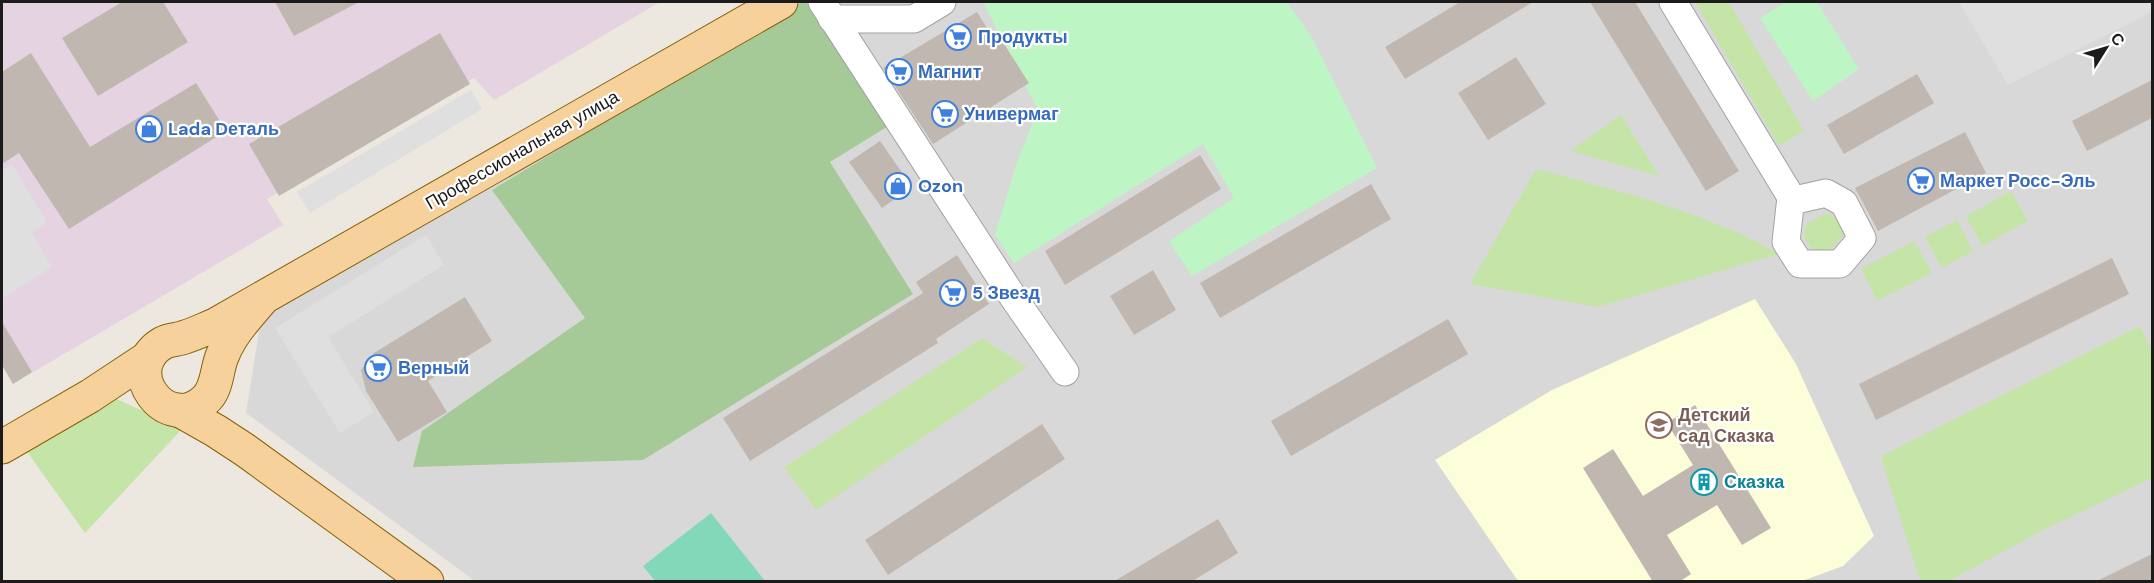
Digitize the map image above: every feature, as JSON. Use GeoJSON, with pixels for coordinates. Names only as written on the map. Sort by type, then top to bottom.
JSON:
{"type":"FeatureCollection","features":[{"type":"Feature","properties":{"kind":"main road","name":"Профессиональная улица"},"geometry":{"type":"LineString","coordinates":[[2,447],[90,396],[149,357],[163,343],[183,338],[215,325],[781,2]]}},
{"type":"Feature","properties":{"kind":"main road","name":"Профессиональная улица"},"geometry":{"type":"LineString","coordinates":[[215,381],[230,339],[263,298]]}},
{"type":"Feature","properties":{"kind":"main road"},"geometry":{"type":"LineString","coordinates":[[183,338],[202,345],[214,361],[215,412],[226,430],[245,450],[428,582]]}},
{"type":"Feature","properties":{"kind":"main road"},"geometry":{"type":"LineString","coordinates":[[149,357],[145,377],[166,403],[199,405],[207,399],[215,381]]}},
{"type":"Feature","properties":{"kind":"main road","name":"Профессиональная улица"},"geometry":{"type":"LineString","coordinates":[[90,396],[111,389],[130,389],[166,403],[206,424],[245,450]]}},
{"type":"Feature","properties":{"kind":"street"},"geometry":{"type":"LineString","coordinates":[[827,10],[914,19],[942,2]]}},
{"type":"Feature","properties":{"kind":"street"},"geometry":{"type":"LineString","coordinates":[[1673,2],[1791,197],[1791,201]]}},
{"type":"Feature","properties":{"kind":"street"},"geometry":{"type":"LineString","coordinates":[[827,10],[1013,297],[1065,372]]}},
{"type":"Feature","properties":{"kind":"shaded area"},"geometry":{"type":"Polygon","coordinates":[[[2,2],[660,2],[494,100],[474,78],[267,199],[283,225],[13,384],[2,365],[2,2]]]}},
{"type":"Feature","properties":{"kind":"shaded area"},"geometry":{"type":"Polygon","coordinates":[[[787,2],[2152,2],[2152,581],[475,581],[246,413],[261,319],[523,156],[787,2]]]}},
{"type":"Feature","properties":{"kind":"shaded area"},"geometry":{"type":"Polygon","coordinates":[[[802,2],[807,2],[890,125],[830,162],[913,294],[643,460],[413,467],[422,431],[585,318],[492,190],[802,2]]]}},
{"type":"Feature","properties":{"kind":"shaded area"},"geometry":{"type":"Polygon","coordinates":[[[1959,2],[2152,2],[2152,12],[2008,85],[1959,2]]]}},
{"type":"Feature","properties":{"kind":"shaded area"},"geometry":{"type":"Polygon","coordinates":[[[471,90],[482,109],[310,213],[297,192],[471,90]]]}},
{"type":"Feature","properties":{"kind":"shaded area"},"geometry":{"type":"Polygon","coordinates":[[[12,164],[47,222],[32,233],[52,267],[2,299],[2,171],[12,164]]]}},
{"type":"Feature","properties":{"kind":"shaded area"},"geometry":{"type":"Polygon","coordinates":[[[426,235],[444,265],[328,337],[374,412],[340,433],[275,328],[426,235]]]}},
{"type":"Feature","properties":{"kind":"shaded area","name":"Детский сад Сказка"},"geometry":{"type":"Polygon","coordinates":[[[1755,299],[1796,364],[1874,536],[1843,566],[1802,581],[1518,581],[1435,460],[1552,390],[1755,299]]]}},
{"type":"Feature","properties":{"kind":"green space"},"geometry":{"type":"Polygon","coordinates":[[[983,2],[1287,2],[1312,38],[1377,168],[1192,276],[1169,241],[1234,198],[1203,144],[1014,263],[995,235],[1018,159],[1038,110],[983,2]]]}},
{"type":"Feature","properties":{"kind":"green space"},"geometry":{"type":"Polygon","coordinates":[[[1695,2],[1729,2],[1804,131],[1779,146],[1695,2]]]}},
{"type":"Feature","properties":{"kind":"green space"},"geometry":{"type":"Polygon","coordinates":[[[1786,2],[1817,2],[1859,69],[1813,101],[1760,18],[1786,2]]]}},
{"type":"Feature","properties":{"kind":"green space"},"geometry":{"type":"Polygon","coordinates":[[[1621,115],[1659,176],[1570,151],[1621,115]]]}},
{"type":"Feature","properties":{"kind":"green space"},"geometry":{"type":"Polygon","coordinates":[[[1536,169],[1629,194],[1691,214],[1751,239],[1779,254],[1598,307],[1470,284],[1536,169]]]}},
{"type":"Feature","properties":{"kind":"green space"},"geometry":{"type":"Polygon","coordinates":[[[2011,191],[2028,221],[1982,246],[1966,216],[2011,191]]]}},
{"type":"Feature","properties":{"kind":"green space"},"geometry":{"type":"Polygon","coordinates":[[[1827,213],[1840,221],[1845,233],[1827,253],[1812,249],[1804,238],[1806,224],[1827,213]]]}},
{"type":"Feature","properties":{"kind":"green space"},"geometry":{"type":"Polygon","coordinates":[[[1957,220],[1973,251],[1942,268],[1925,237],[1957,220]]]}},
{"type":"Feature","properties":{"kind":"green space"},"geometry":{"type":"Polygon","coordinates":[[[1914,241],[1932,273],[1877,301],[1861,269],[1914,241]]]}},
{"type":"Feature","properties":{"kind":"green space"},"geometry":{"type":"Polygon","coordinates":[[[2140,326],[2152,351],[2152,478],[2045,529],[1949,581],[1920,581],[1881,457],[2140,326]]]}},
{"type":"Feature","properties":{"kind":"green space"},"geometry":{"type":"Polygon","coordinates":[[[982,338],[1027,367],[816,510],[784,467],[982,338]]]}},
{"type":"Feature","properties":{"kind":"green space"},"geometry":{"type":"Polygon","coordinates":[[[117,399],[182,429],[85,533],[23,446],[117,399]]]}},
{"type":"Feature","properties":{"kind":"green space"},"geometry":{"type":"Polygon","coordinates":[[[711,513],[765,581],[655,581],[643,566],[711,513]]]}},
{"type":"Feature","properties":{"kind":"building"},"geometry":{"type":"Polygon","coordinates":[[[122,2],[163,2],[188,42],[98,96],[62,38],[122,2]]]}},
{"type":"Feature","properties":{"kind":"building"},"geometry":{"type":"Polygon","coordinates":[[[275,2],[359,2],[294,36],[275,2]]]}},
{"type":"Feature","properties":{"kind":"building"},"geometry":{"type":"Polygon","coordinates":[[[1460,2],[1533,2],[1405,79],[1385,47],[1460,2]]]}},
{"type":"Feature","properties":{"kind":"building"},"geometry":{"type":"Polygon","coordinates":[[[1590,2],[1635,2],[1739,171],[1706,191],[1590,2]]]}},
{"type":"Feature","properties":{"kind":"building","name":"Универмаг"},"geometry":{"type":"Polygon","coordinates":[[[977,12],[994,39],[999,36],[1029,83],[933,144],[883,68],[977,12]]]}},
{"type":"Feature","properties":{"kind":"building"},"geometry":{"type":"Polygon","coordinates":[[[440,33],[470,84],[279,196],[249,144],[440,33]]]}},
{"type":"Feature","properties":{"kind":"building"},"geometry":{"type":"Polygon","coordinates":[[[31,53],[90,147],[196,83],[226,131],[69,229],[19,153],[2,164],[2,72],[31,53]]]}},
{"type":"Feature","properties":{"kind":"building"},"geometry":{"type":"Polygon","coordinates":[[[1516,57],[1546,104],[1488,140],[1458,93],[1516,57]]]}},
{"type":"Feature","properties":{"kind":"building"},"geometry":{"type":"Polygon","coordinates":[[[1917,74],[1934,103],[1844,154],[1827,125],[1917,74]]]}},
{"type":"Feature","properties":{"kind":"building"},"geometry":{"type":"Polygon","coordinates":[[[2152,80],[2152,118],[2087,151],[2072,121],[2152,80]]]}},
{"type":"Feature","properties":{"kind":"building","name":"Маркет Росс-Эль"},"geometry":{"type":"Polygon","coordinates":[[[1965,132],[1986,173],[1878,231],[1855,188],[1965,132]]]}},
{"type":"Feature","properties":{"kind":"building"},"geometry":{"type":"Polygon","coordinates":[[[880,141],[912,187],[882,208],[849,162],[880,141]]]}},
{"type":"Feature","properties":{"kind":"building"},"geometry":{"type":"Polygon","coordinates":[[[1200,155],[1221,189],[1065,285],[1045,251],[1200,155]]]}},
{"type":"Feature","properties":{"kind":"building"},"geometry":{"type":"Polygon","coordinates":[[[1371,184],[1391,219],[1220,318],[1200,283],[1371,184]]]}},
{"type":"Feature","properties":{"kind":"building"},"geometry":{"type":"Polygon","coordinates":[[[957,255],[989,304],[936,339],[938,343],[750,461],[723,418],[923,293],[916,282],[957,255]]]}},
{"type":"Feature","properties":{"kind":"building"},"geometry":{"type":"Polygon","coordinates":[[[2112,258],[2129,294],[1876,420],[1859,384],[2112,258]]]}},
{"type":"Feature","properties":{"kind":"building"},"geometry":{"type":"Polygon","coordinates":[[[1153,270],[1176,310],[1134,335],[1110,296],[1153,270]]]}},
{"type":"Feature","properties":{"kind":"building"},"geometry":{"type":"Polygon","coordinates":[[[465,297],[492,341],[428,381],[447,412],[398,442],[366,391],[361,370],[374,353],[465,297]]]}},
{"type":"Feature","properties":{"kind":"building"},"geometry":{"type":"Polygon","coordinates":[[[1448,319],[1468,354],[1291,456],[1271,421],[1448,319]]]}},
{"type":"Feature","properties":{"kind":"building"},"geometry":{"type":"Polygon","coordinates":[[[2,322],[32,372],[13,384],[2,365],[2,322]]]}},
{"type":"Feature","properties":{"kind":"building","name":"Сказка"},"geometry":{"type":"Polygon","coordinates":[[[1695,405],[1771,528],[1742,545],[1717,505],[1667,535],[1691,574],[1679,582],[1653,582],[1583,468],[1613,449],[1643,496],[1693,465],[1667,423],[1695,405]]]}},
{"type":"Feature","properties":{"kind":"building"},"geometry":{"type":"Polygon","coordinates":[[[1042,424],[1065,459],[888,575],[865,540],[1042,424]]]}},
{"type":"Feature","properties":{"kind":"building"},"geometry":{"type":"Polygon","coordinates":[[[1218,519],[1238,553],[1191,582],[1113,582],[1218,519]]]}},
{"type":"Feature","properties":{"kind":"building"},"geometry":{"type":"Polygon","coordinates":[[[2152,554],[2152,582],[2095,582],[2152,554]]]}},
{"type":"Feature","properties":{"kind":"place","name":"Продукты"},"geometry":{"type":"Point","coordinates":[958,37]}},
{"type":"Feature","properties":{"kind":"place","name":"Магнит"},"geometry":{"type":"Point","coordinates":[899,72]}},
{"type":"Feature","properties":{"kind":"place","name":"Универмаг"},"geometry":{"type":"Point","coordinates":[945,114]}},
{"type":"Feature","properties":{"kind":"place","name":"Lada Dеталь"},"geometry":{"type":"Point","coordinates":[149,129]}},
{"type":"Feature","properties":{"kind":"place","name":"Маркет Росс-Эль"},"geometry":{"type":"Point","coordinates":[1921,181]}},
{"type":"Feature","properties":{"kind":"place","name":"Ozon"},"geometry":{"type":"Point","coordinates":[898,186]}},
{"type":"Feature","properties":{"kind":"place","name":"5 Звезд"},"geometry":{"type":"Point","coordinates":[953,293]}},
{"type":"Feature","properties":{"kind":"place","name":"Верный"},"geometry":{"type":"Point","coordinates":[378,368]}},
{"type":"Feature","properties":{"kind":"place","name":"Детский сад Сказка"},"geometry":{"type":"Point","coordinates":[1659,425]}},
{"type":"Feature","properties":{"kind":"place","name":"Сказка"},"geometry":{"type":"Point","coordinates":[1704,482]}}]}
